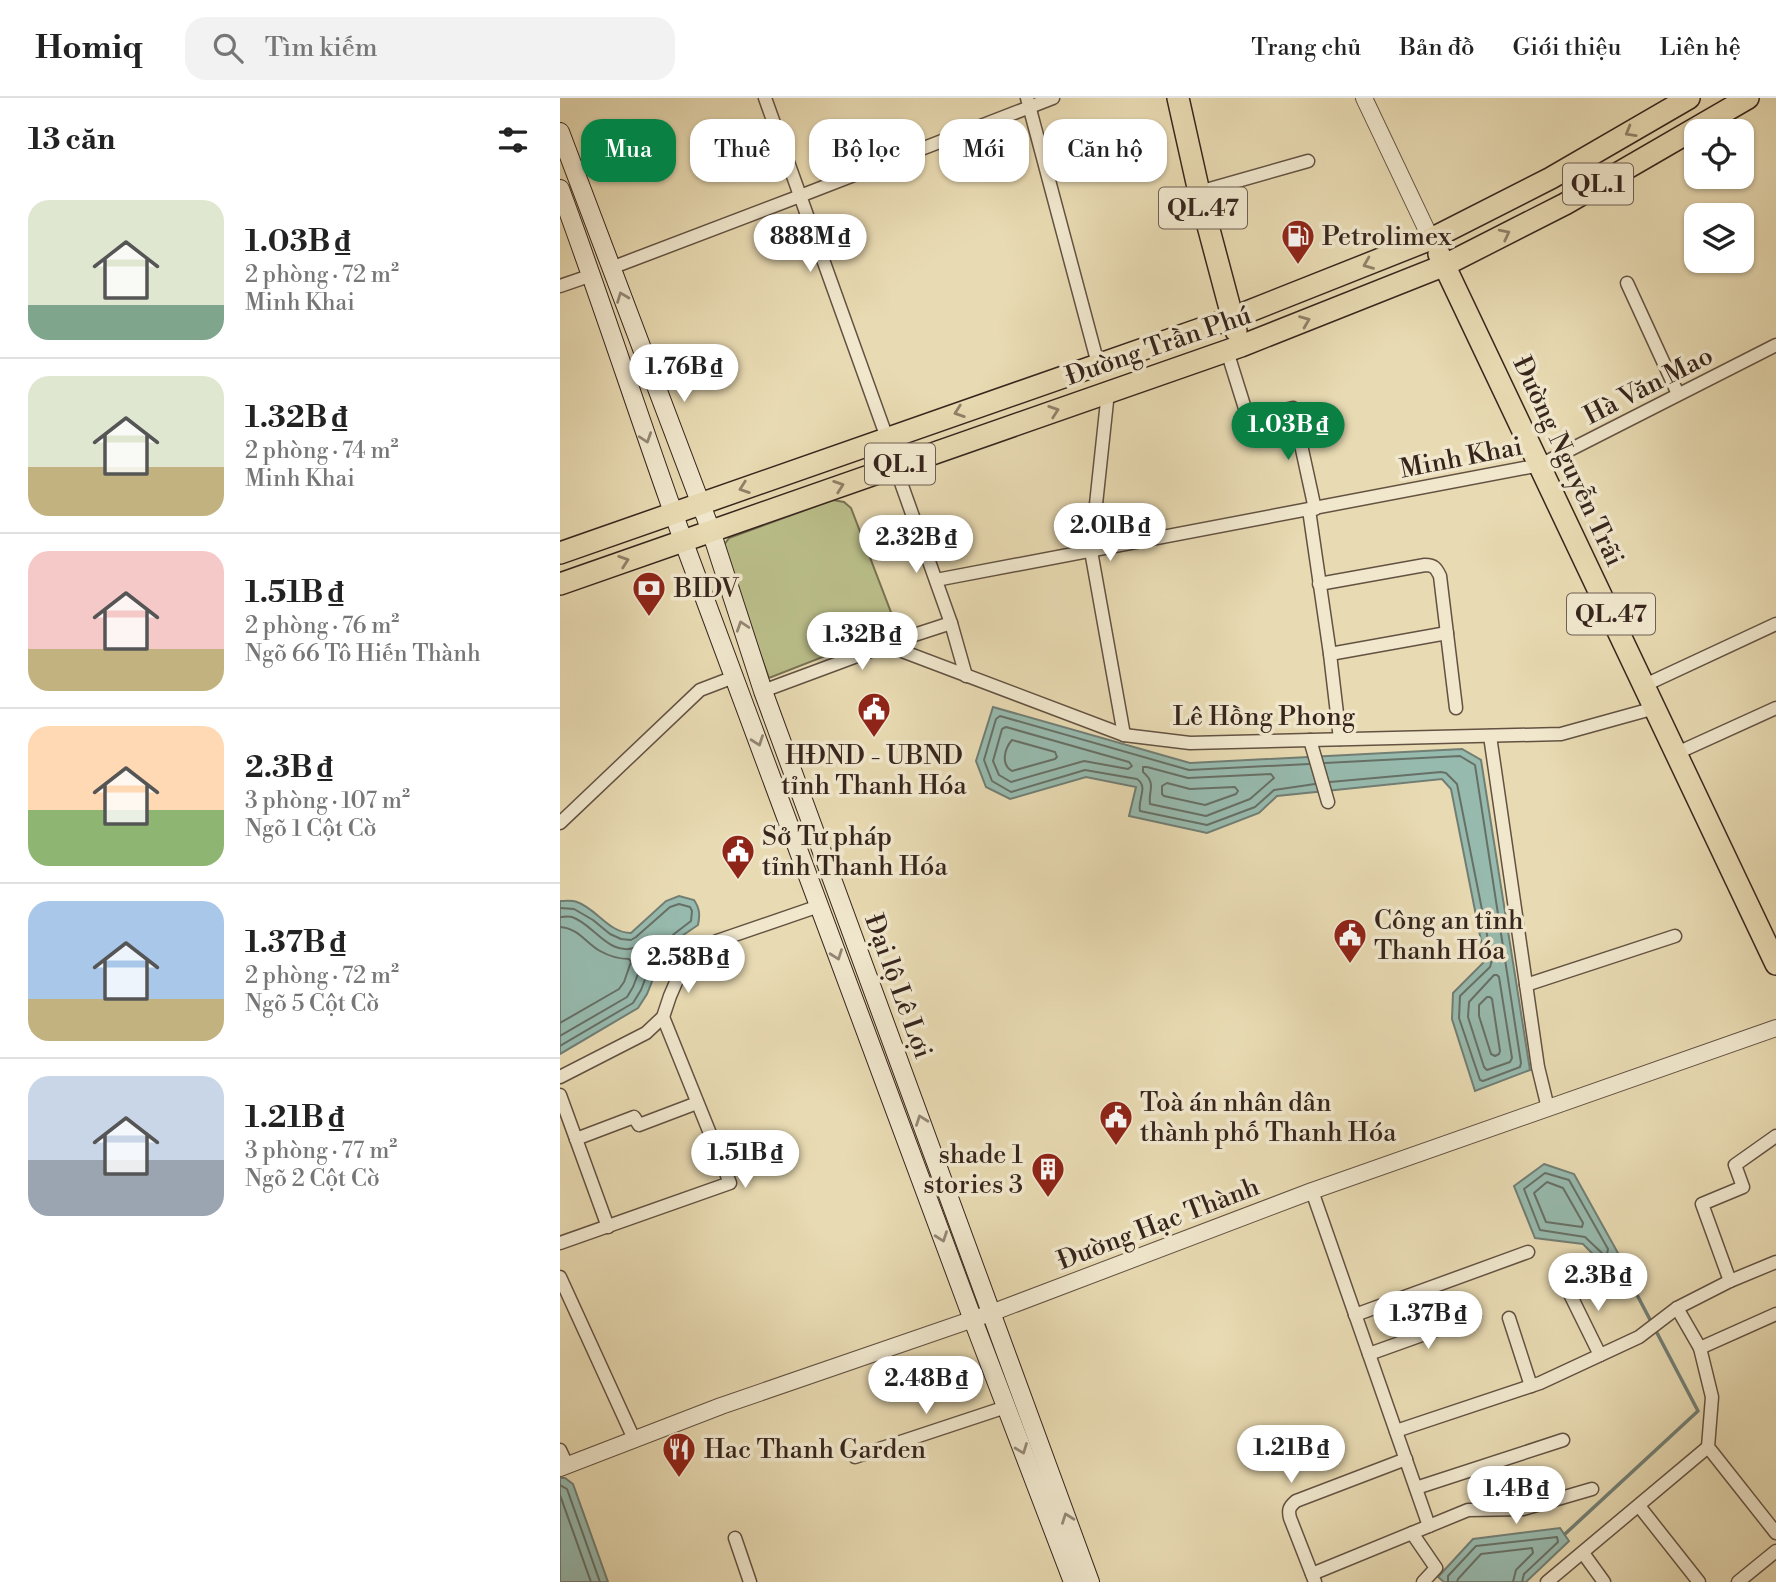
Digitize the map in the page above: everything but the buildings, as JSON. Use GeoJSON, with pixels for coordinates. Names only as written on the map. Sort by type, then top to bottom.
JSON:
{"type":"FeatureCollection","features":[{"type":"Feature","properties":{"kind":"highway","name":"QL.47"},"geometry":{"type":"LineString","coordinates":[[1178,98],[1232,318],[1234,349]]}},
{"type":"Feature","properties":{"kind":"highway","name":"Đường Trần Phú"},"geometry":{"type":"LineString","coordinates":[[560,584],[1234,349],[1445,265],[1565,204],[1748,98]]}},
{"type":"Feature","properties":{"kind":"highway","name":"Đường Trần Phú"},"geometry":{"type":"LineString","coordinates":[[560,553],[1232,318],[1431,239],[1551,178],[1686,99]]}},
{"type":"Feature","properties":{"kind":"highway","name":"Đường Nguyễn Trãi"},"geometry":{"type":"LineString","coordinates":[[1431,239],[1774,956]]}},
{"type":"Feature","properties":{"kind":"highway"},"geometry":{"type":"LineString","coordinates":[[1098,364],[1108,392]]}},
{"type":"Feature","properties":{"kind":"main road","name":"Đại lộ Lê Lợi"},"geometry":{"type":"LineString","coordinates":[[560,132],[701,503],[763,691],[1090,1582]]}},
{"type":"Feature","properties":{"kind":"main road","name":"Đại lộ Lê Lợi"},"geometry":{"type":"LineString","coordinates":[[560,189],[673,513],[1073,1582]]}},
{"type":"Feature","properties":{"kind":"main road"},"geometry":{"type":"LineString","coordinates":[[852,995],[872,987]]}},
{"type":"Feature","properties":{"kind":"street"},"geometry":{"type":"LineString","coordinates":[[765,98],[887,438]]}},
{"type":"Feature","properties":{"kind":"street"},"geometry":{"type":"LineString","coordinates":[[611,268],[800,197],[1028,103],[1053,98]]}},
{"type":"Feature","properties":{"kind":"street","name":"Đường Nguyễn Trãi"},"geometry":{"type":"LineString","coordinates":[[1364,98],[1431,239]]}},
{"type":"Feature","properties":{"kind":"street"},"geometry":{"type":"LineString","coordinates":[[1028,103],[1098,364]]}},
{"type":"Feature","properties":{"kind":"street"},"geometry":{"type":"LineString","coordinates":[[1199,192],[1308,161]]}},
{"type":"Feature","properties":{"kind":"street"},"geometry":{"type":"LineString","coordinates":[[560,286],[592,275]]}},
{"type":"Feature","properties":{"kind":"street"},"geometry":{"type":"LineString","coordinates":[[1627,284],[1678,394]]}},
{"type":"Feature","properties":{"kind":"street","name":"Hà Văn Mao"},"geometry":{"type":"LineString","coordinates":[[1540,465],[1776,345]]}},
{"type":"Feature","properties":{"kind":"street"},"geometry":{"type":"LineString","coordinates":[[1234,349],[1248,418],[1293,408],[1312,509],[1319,584],[1340,739]]}},
{"type":"Feature","properties":{"kind":"street"},"geometry":{"type":"LineString","coordinates":[[1108,392],[1091,551],[1124,735]]}},
{"type":"Feature","properties":{"kind":"street","name":"Minh Khai"},"geometry":{"type":"LineString","coordinates":[[936,580],[1540,465]]}},
{"type":"Feature","properties":{"kind":"street"},"geometry":{"type":"LineString","coordinates":[[895,466],[951,623],[966,676]]}},
{"type":"Feature","properties":{"kind":"street"},"geometry":{"type":"LineString","coordinates":[[1319,584],[1433,565],[1440,576],[1456,708]]}},
{"type":"Feature","properties":{"kind":"street"},"geometry":{"type":"LineString","coordinates":[[763,691],[951,623]]}},
{"type":"Feature","properties":{"kind":"street"},"geometry":{"type":"LineString","coordinates":[[1645,685],[1776,624]]}},
{"type":"Feature","properties":{"kind":"street"},"geometry":{"type":"LineString","coordinates":[[1330,654],[1447,633]]}},
{"type":"Feature","properties":{"kind":"street","name":"Lê Hồng Phong"},"geometry":{"type":"LineString","coordinates":[[886,645],[1124,735],[1190,743],[1560,734],[1655,708]]}},
{"type":"Feature","properties":{"kind":"street"},"geometry":{"type":"LineString","coordinates":[[560,822],[700,690],[734,677]]}},
{"type":"Feature","properties":{"kind":"street"},"geometry":{"type":"LineString","coordinates":[[1677,753],[1776,708]]}},
{"type":"Feature","properties":{"kind":"street"},"geometry":{"type":"LineString","coordinates":[[1490,736],[1538,1067],[1548,1108]]}},
{"type":"Feature","properties":{"kind":"street"},"geometry":{"type":"LineString","coordinates":[[1310,740],[1328,802]]}},
{"type":"Feature","properties":{"kind":"street"},"geometry":{"type":"LineString","coordinates":[[560,1077],[646,1033],[663,1017],[683,966],[699,949],[819,906]]}},
{"type":"Feature","properties":{"kind":"street"},"geometry":{"type":"LineString","coordinates":[[1526,985],[1675,936]]}},
{"type":"Feature","properties":{"kind":"street"},"geometry":{"type":"LineString","coordinates":[[560,1243],[730,1183],[663,1017]]}},
{"type":"Feature","properties":{"kind":"street","name":"Đường Hạc Thành"},"geometry":{"type":"LineString","coordinates":[[562,1461],[634,1439],[721,1406],[973,1320],[1311,1191],[1776,1028]]}},
{"type":"Feature","properties":{"kind":"street"},"geometry":{"type":"LineString","coordinates":[[560,1095],[608,1227]]}},
{"type":"Feature","properties":{"kind":"street"},"geometry":{"type":"LineString","coordinates":[[576,1139],[634,1117],[639,1125],[697,1103]]}},
{"type":"Feature","properties":{"kind":"street"},"geometry":{"type":"LineString","coordinates":[[1730,1281],[1702,1204],[1743,1187],[1735,1165],[1776,1136]]}},
{"type":"Feature","properties":{"kind":"street"},"geometry":{"type":"LineString","coordinates":[[1311,1191],[1429,1525]]}},
{"type":"Feature","properties":{"kind":"street"},"geometry":{"type":"LineString","coordinates":[[1355,1315],[1528,1252]]}},
{"type":"Feature","properties":{"kind":"street"},"geometry":{"type":"LineString","coordinates":[[1396,1431],[1531,1386],[1639,1337],[1677,1308],[1730,1281],[1776,1262]]}},
{"type":"Feature","properties":{"kind":"street"},"geometry":{"type":"LineString","coordinates":[[560,1277],[634,1439]]}},
{"type":"Feature","properties":{"kind":"street"},"geometry":{"type":"LineString","coordinates":[[1566,1286],[1600,1355]]}},
{"type":"Feature","properties":{"kind":"street"},"geometry":{"type":"LineString","coordinates":[[1677,1308],[1700,1348],[1712,1397],[1708,1447],[1776,1533]]}},
{"type":"Feature","properties":{"kind":"street"},"geometry":{"type":"LineString","coordinates":[[1700,1348],[1776,1314]]}},
{"type":"Feature","properties":{"kind":"street"},"geometry":{"type":"LineString","coordinates":[[1369,1354],[1475,1317]]}},
{"type":"Feature","properties":{"kind":"street"},"geometry":{"type":"LineString","coordinates":[[1509,1318],[1531,1386]]}},
{"type":"Feature","properties":{"kind":"street"},"geometry":{"type":"LineString","coordinates":[[855,1457],[1006,1407]]}},
{"type":"Feature","properties":{"kind":"street"},"geometry":{"type":"LineString","coordinates":[[1416,1488],[1563,1440]]}},
{"type":"Feature","properties":{"kind":"street"},"geometry":{"type":"LineString","coordinates":[[1546,1582],[1708,1447]]}},
{"type":"Feature","properties":{"kind":"street"},"geometry":{"type":"LineString","coordinates":[[1406,1459],[1296,1501],[1290,1506],[1290,1518],[1313,1578],[1468,1510],[1523,1509],[1592,1489]]}},
{"type":"Feature","properties":{"kind":"street"},"geometry":{"type":"LineString","coordinates":[[1639,1506],[1699,1582]]}},
{"type":"Feature","properties":{"kind":"street"},"geometry":{"type":"LineString","coordinates":[[1412,1533],[1436,1568],[1423,1582]]}},
{"type":"Feature","properties":{"kind":"street"},"geometry":{"type":"LineString","coordinates":[[735,1538],[750,1582]]}},
{"type":"Feature","properties":{"kind":"street"},"geometry":{"type":"LineString","coordinates":[[1738,1582],[1776,1551]]}},
{"type":"Feature","properties":{"kind":"street"},"geometry":{"type":"LineString","coordinates":[[1583,1553],[1604,1582]]}},
{"type":"Feature","properties":{"kind":"green space"},"geometry":{"type":"Polygon","coordinates":[[[833,500],[844,502],[851,508],[897,628],[769,678],[724,556],[724,545],[729,538],[833,500]]]}},
{"type":"Feature","properties":{"kind":"water"},"geometry":{"type":"Polygon","coordinates":[[[993,707],[1190,763],[1462,749],[1481,760],[1530,1070],[1475,1091],[1452,1019],[1453,993],[1485,961],[1451,789],[1442,779],[1277,796],[1259,813],[1207,833],[1129,816],[1136,787],[1086,777],[1010,799],[986,787],[976,761],[993,707]]]}},
{"type":"Feature","properties":{"kind":"water"},"geometry":{"type":"Polygon","coordinates":[[[679,896],[694,900],[699,912],[698,925],[679,938],[666,953],[638,1008],[560,1054],[560,901],[584,905],[616,929],[631,933],[666,901],[679,896]]]}},
{"type":"Feature","properties":{"kind":"water"},"geometry":{"type":"Polygon","coordinates":[[[1544,1164],[1574,1174],[1638,1289],[1632,1294],[1583,1244],[1535,1238],[1514,1186],[1544,1164]]]}},
{"type":"Feature","properties":{"kind":"water"},"geometry":{"type":"Polygon","coordinates":[[[560,1478],[573,1484],[608,1582],[560,1582],[560,1478]]]}},
{"type":"Feature","properties":{"kind":"water"},"geometry":{"type":"Polygon","coordinates":[[[1560,1528],[1569,1541],[1526,1582],[1444,1582],[1438,1577],[1473,1539],[1560,1528]]]}},
{"type":"Feature","properties":{"kind":"waterway"},"geometry":{"type":"LineString","coordinates":[[1565,1534],[1698,1411],[1635,1291]]}},
{"type":"Feature","properties":{"kind":"place","name":"Petrolimex"},"geometry":{"type":"Point","coordinates":[1298,266]}},
{"type":"Feature","properties":{"kind":"place","name":"BIDV"},"geometry":{"type":"Point","coordinates":[649,618]}},
{"type":"Feature","properties":{"kind":"place","name":"HĐND - UBND tỉnh Thanh Hóa"},"geometry":{"type":"Point","coordinates":[874,739]}},
{"type":"Feature","properties":{"kind":"place","name":"Sở Tư pháp tỉnh Thanh Hóa"},"geometry":{"type":"Point","coordinates":[738,881]}},
{"type":"Feature","properties":{"kind":"place","name":"Công an tỉnh Thanh Hóa"},"geometry":{"type":"Point","coordinates":[1350,965]}},
{"type":"Feature","properties":{"kind":"place","name":"Toà án nhân dân thành phố Thanh Hóa"},"geometry":{"type":"Point","coordinates":[1116,1147]}},
{"type":"Feature","properties":{"kind":"place","name":"shade 1 stories 3"},"geometry":{"type":"Point","coordinates":[1048,1199]}},
{"type":"Feature","properties":{"kind":"place","name":"Hac Thanh Garden"},"geometry":{"type":"Point","coordinates":[679,1479]}}]}
